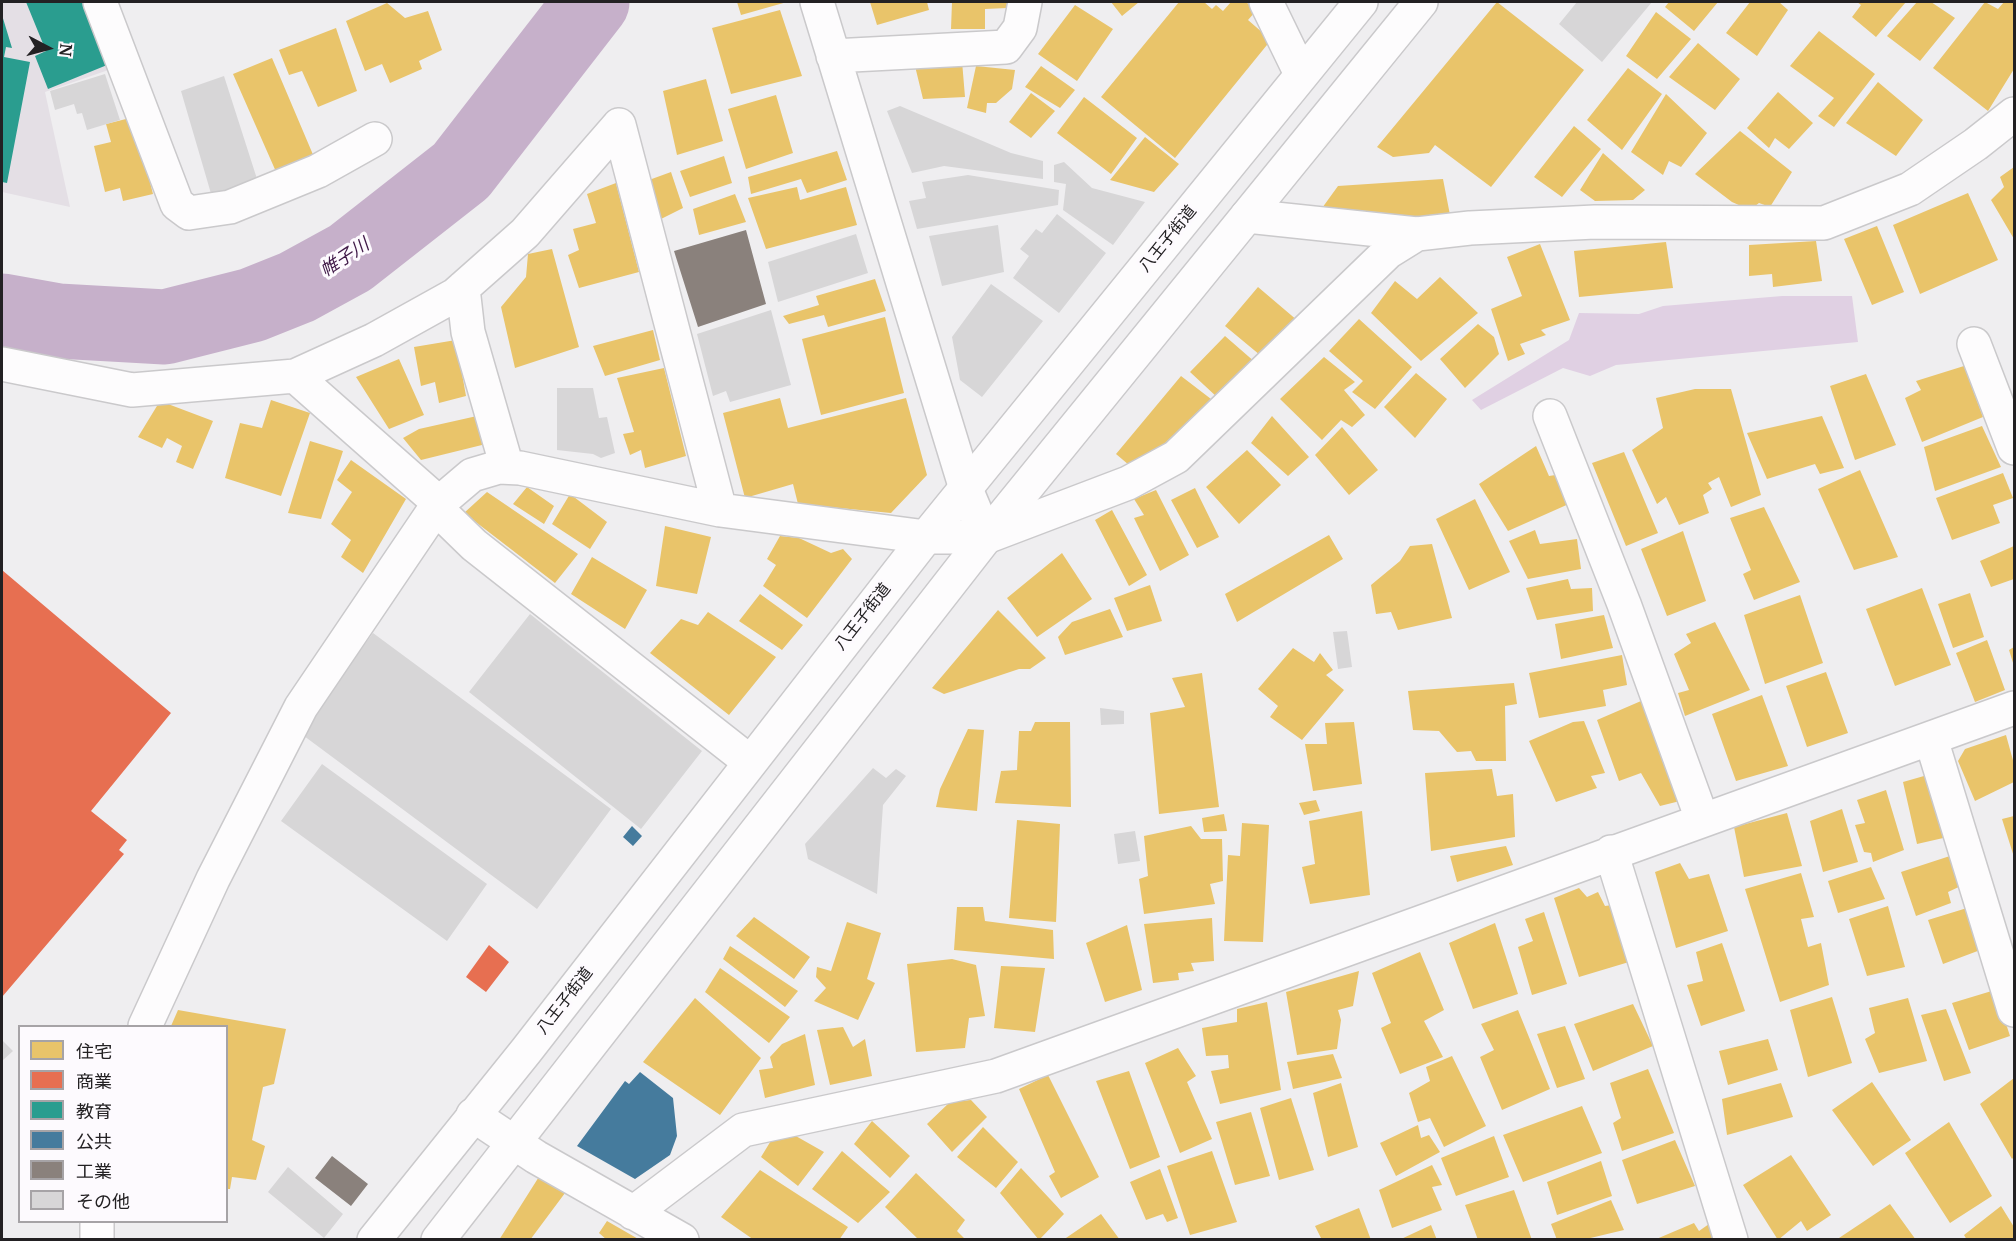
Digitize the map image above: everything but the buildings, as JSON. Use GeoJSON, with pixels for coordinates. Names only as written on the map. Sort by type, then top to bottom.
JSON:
{"type":"FeatureCollection","features":[{"type":"Feature","properties":{"kind":"main road"},"geometry":{"type":"LineString","coordinates":[[100,2],[177,204],[189,213],[230,207],[318,171],[375,139]]}},
{"type":"Feature","properties":{"kind":"main road"},"geometry":{"type":"LineString","coordinates":[[817,2],[966,489],[986,537]]}},
{"type":"Feature","properties":{"kind":"main road"},"geometry":{"type":"LineString","coordinates":[[833,56],[1006,47],[1020,28],[1025,2]]}},
{"type":"Feature","properties":{"kind":"main road"},"geometry":{"type":"LineString","coordinates":[[1266,2],[1301,74]]}},
{"type":"Feature","properties":{"kind":"main road","name":"八王子街道"},"geometry":{"type":"LineString","coordinates":[[374,1239],[926,537],[1361,2]]}},
{"type":"Feature","properties":{"kind":"main road"},"geometry":{"type":"LineString","coordinates":[[438,1239],[986,537],[1421,2]]}},
{"type":"Feature","properties":{"kind":"main road"},"geometry":{"type":"LineString","coordinates":[[1247,216],[1417,234],[1470,228],[1595,222],[1824,223],[1910,189],[1983,139],[2014,114]]}},
{"type":"Feature","properties":{"kind":"main road"},"geometry":{"type":"LineString","coordinates":[[2,364],[132,390],[295,376],[374,340],[463,288],[525,233],[619,125],[720,510]]}},
{"type":"Feature","properties":{"kind":"main road"},"geometry":{"type":"LineString","coordinates":[[145,1025],[213,879],[301,707],[438,506],[472,475],[507,467],[520,468],[720,510],[926,537],[986,537],[1128,483],[1176,457],[1388,252],[1417,234]]}},
{"type":"Feature","properties":{"kind":"main road"},"geometry":{"type":"LineString","coordinates":[[463,288],[468,332],[507,467]]}},
{"type":"Feature","properties":{"kind":"main road"},"geometry":{"type":"LineString","coordinates":[[1974,344],[2014,448]]}},
{"type":"Feature","properties":{"kind":"main road"},"geometry":{"type":"LineString","coordinates":[[295,376],[438,506],[474,544],[750,762]]}},
{"type":"Feature","properties":{"kind":"main road"},"geometry":{"type":"LineString","coordinates":[[1550,416],[1624,604],[1702,819]]}},
{"type":"Feature","properties":{"kind":"main road"},"geometry":{"type":"LineString","coordinates":[[633,1213],[742,1130],[996,1076],[2014,708]]}},
{"type":"Feature","properties":{"kind":"main road"},"geometry":{"type":"LineString","coordinates":[[1931,739],[2014,1010]]}},
{"type":"Feature","properties":{"kind":"main road"},"geometry":{"type":"LineString","coordinates":[[1611,852],[1731,1239]]}},
{"type":"Feature","properties":{"kind":"main road"},"geometry":{"type":"LineString","coordinates":[[473,1115],[515,1143],[633,1213],[682,1239]]}},
{"type":"Feature","properties":{"kind":"main road"},"geometry":{"type":"LineString","coordinates":[[97,1223],[97,1239]]}},
{"type":"Feature","properties":{"kind":"shaded area"},"geometry":{"type":"Polygon","coordinates":[[[2,2],[92,2],[117,67],[45,92],[70,207],[2,192],[2,2]]]}},
{"type":"Feature","properties":{"kind":"shaded area"},"geometry":{"type":"Polygon","coordinates":[[[1782,296],[1852,296],[1858,342],[1616,365],[1590,376],[1563,368],[1481,410],[1472,400],[1569,340],[1579,313],[1639,314],[1663,306],[1782,296]]]}},
{"type":"Feature","properties":{"kind":"waterway","name":"帷子川"},"geometry":{"type":"LineString","coordinates":[[2,311],[58,321],[165,327],[252,305],[297,287],[350,258],[461,171],[592,2]]}}]}
